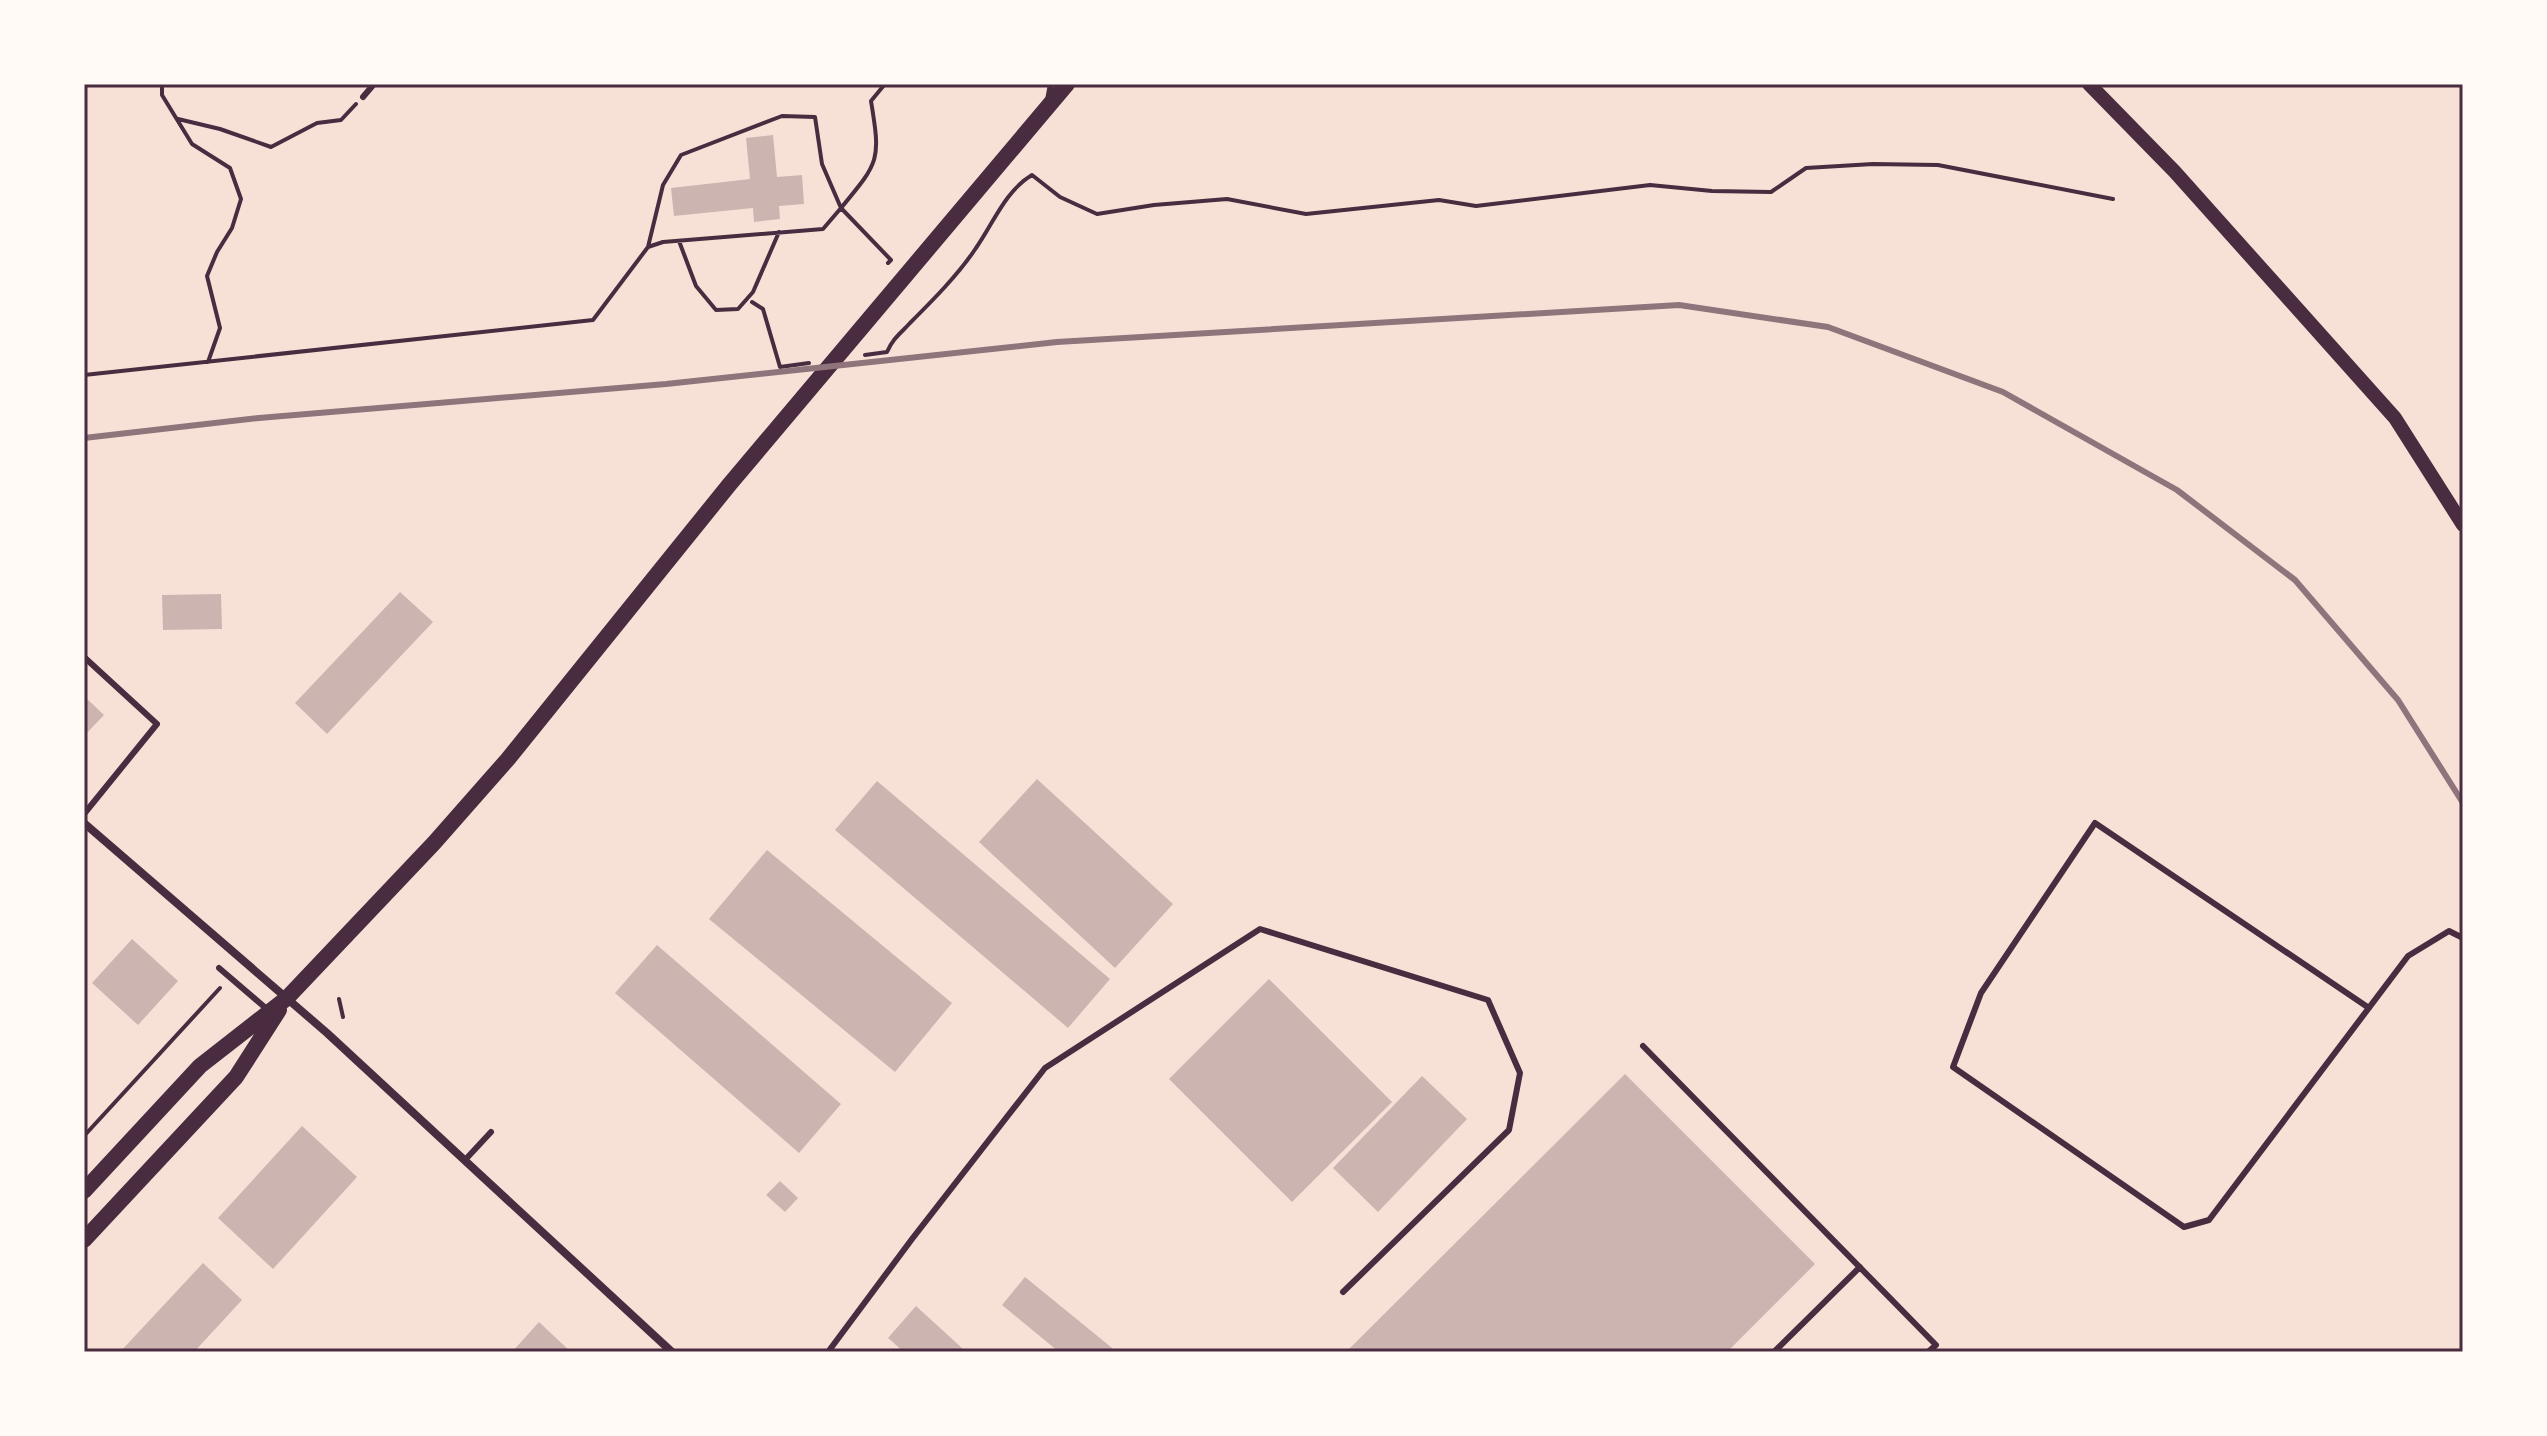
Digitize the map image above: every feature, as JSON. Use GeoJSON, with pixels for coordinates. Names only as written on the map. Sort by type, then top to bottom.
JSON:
{"type":"FeatureCollection","features":[{"type":"Feature","properties":{"kind":"main road"},"geometry":{"type":"LineString","coordinates":[[84,1191],[200,1066],[287,998],[434,843],[508,759],[729,485],[1067,84]]}},
{"type":"Feature","properties":{"kind":"main road"},"geometry":{"type":"LineString","coordinates":[[84,1240],[236,1077],[287,998]]}},
{"type":"Feature","properties":{"kind":"street"},"geometry":{"type":"LineString","coordinates":[[2089,84],[2175,172],[2395,418],[2463,525]]}},
{"type":"Feature","properties":{"kind":"street"},"geometry":{"type":"LineString","coordinates":[[84,823],[287,998],[672,1352]]}},
{"type":"Feature","properties":{"kind":"lane"},"geometry":{"type":"LineString","coordinates":[[363,97],[374,84]]}},
{"type":"Feature","properties":{"kind":"lane"},"geometry":{"type":"LineString","coordinates":[[1046,109],[1051,84]]}},
{"type":"Feature","properties":{"kind":"lane"},"geometry":{"type":"LineString","coordinates":[[84,657],[157,724],[84,814]]}},
{"type":"Feature","properties":{"kind":"lane"},"geometry":{"type":"LineString","coordinates":[[2369,1008],[2095,823],[1981,993],[1953,1067],[2184,1227],[2209,1220],[2369,1008],[2408,956],[2449,931],[2463,938]]}},
{"type":"Feature","properties":{"kind":"lane"},"geometry":{"type":"LineString","coordinates":[[828,1352],[1045,1068],[1260,929],[1488,1000],[1520,1073],[1509,1130],[1343,1292]]}},
{"type":"Feature","properties":{"kind":"lane"},"geometry":{"type":"LineString","coordinates":[[219,968],[269,1012]]}},
{"type":"Feature","properties":{"kind":"lane"},"geometry":{"type":"LineString","coordinates":[[1643,1046],[1936,1345],[1928,1352]]}},
{"type":"Feature","properties":{"kind":"lane"},"geometry":{"type":"LineString","coordinates":[[465,1160],[491,1132]]}},
{"type":"Feature","properties":{"kind":"lane"},"geometry":{"type":"LineString","coordinates":[[1774,1352],[1860,1267]]}},
{"type":"Feature","properties":{"kind":"path"},"geometry":{"type":"LineString","coordinates":[[162,84],[162,95],[192,144],[230,168],[241,199],[232,228],[207,276],[220,328],[208,362]]}},
{"type":"Feature","properties":{"kind":"path"},"geometry":{"type":"LineString","coordinates":[[648,247],[679,241],[823,229],[872,170],[878,142],[871,101],[885,84]]}},
{"type":"Feature","properties":{"kind":"path"},"geometry":{"type":"LineString","coordinates":[[177,119],[220,129],[271,147],[317,123],[341,120],[363,97]]}},
{"type":"Feature","properties":{"kind":"path"},"geometry":{"type":"LineString","coordinates":[[84,375],[593,320],[648,247],[663,185],[681,155],[782,116],[815,117],[822,164],[841,208],[891,260],[884,269]]}},
{"type":"Feature","properties":{"kind":"path"},"geometry":{"type":"LineString","coordinates":[[1032,175],[1060,197],[1097,214],[1154,205],[1227,199],[1306,214],[1439,200],[1476,206],[1650,185],[1712,191],[1771,192],[1806,168],[1873,164],[1938,165],[2113,199]]}},
{"type":"Feature","properties":{"kind":"path"},"geometry":{"type":"LineString","coordinates":[[679,241],[696,286],[716,310],[738,309],[753,292],[779,232]]}},
{"type":"Feature","properties":{"kind":"path"},"geometry":{"type":"LineString","coordinates":[[84,1136],[229,977]]}},
{"type":"Feature","properties":{"kind":"path"},"geometry":{"type":"LineString","coordinates":[[339,999],[343,1017]]}},
{"type":"Feature","properties":{"kind":"building"},"geometry":{"type":"Polygon","coordinates":[[[773,135],[777,177],[802,175],[804,204],[779,206],[780,219],[754,222],[753,208],[674,216],[671,188],[750,179],[746,138],[773,135]]]}},
{"type":"Feature","properties":{"kind":"building"},"geometry":{"type":"Polygon","coordinates":[[[400,592],[433,622],[327,734],[295,703],[400,592]]]}},
{"type":"Feature","properties":{"kind":"building"},"geometry":{"type":"Polygon","coordinates":[[[221,594],[222,629],[163,630],[162,595],[221,594]]]}},
{"type":"Feature","properties":{"kind":"building"},"geometry":{"type":"Polygon","coordinates":[[[84,696],[104,715],[84,736],[84,696]]]}},
{"type":"Feature","properties":{"kind":"building"},"geometry":{"type":"Polygon","coordinates":[[[1037,779],[1173,904],[1115,968],[979,842],[1037,779]]]}},
{"type":"Feature","properties":{"kind":"building"},"geometry":{"type":"Polygon","coordinates":[[[877,781],[1110,979],[1068,1028],[835,830],[877,781]]]}},
{"type":"Feature","properties":{"kind":"building"},"geometry":{"type":"Polygon","coordinates":[[[767,850],[952,1003],[895,1072],[709,919],[767,850]]]}},
{"type":"Feature","properties":{"kind":"building"},"geometry":{"type":"Polygon","coordinates":[[[132,939],[178,981],[138,1025],[92,983],[132,939]]]}},
{"type":"Feature","properties":{"kind":"building"},"geometry":{"type":"Polygon","coordinates":[[[657,945],[841,1104],[799,1153],[615,993],[657,945]]]}},
{"type":"Feature","properties":{"kind":"building"},"geometry":{"type":"Polygon","coordinates":[[[1269,979],[1392,1102],[1292,1202],[1169,1079],[1269,979]]]}},
{"type":"Feature","properties":{"kind":"building"},"geometry":{"type":"Polygon","coordinates":[[[1625,1074],[1815,1264],[1727,1352],[1346,1352],[1625,1074]]]}},
{"type":"Feature","properties":{"kind":"building"},"geometry":{"type":"Polygon","coordinates":[[[1422,1076],[1467,1119],[1378,1212],[1333,1168],[1422,1076]]]}},
{"type":"Feature","properties":{"kind":"building"},"geometry":{"type":"Polygon","coordinates":[[[302,1126],[357,1177],[273,1269],[218,1218],[302,1126]]]}},
{"type":"Feature","properties":{"kind":"building"},"geometry":{"type":"Polygon","coordinates":[[[780,1181],[798,1198],[785,1212],[766,1195],[780,1181]]]}},
{"type":"Feature","properties":{"kind":"building"},"geometry":{"type":"Polygon","coordinates":[[[203,1263],[242,1300],[194,1352],[120,1352],[203,1263]]]}},
{"type":"Feature","properties":{"kind":"building"},"geometry":{"type":"Polygon","coordinates":[[[1025,1277],[1117,1352],[1059,1352],[1002,1305],[1025,1277]]]}},
{"type":"Feature","properties":{"kind":"building"},"geometry":{"type":"Polygon","coordinates":[[[916,1306],[963,1349],[960,1352],[904,1352],[888,1338],[916,1306]]]}},
{"type":"Feature","properties":{"kind":"building"},"geometry":{"type":"Polygon","coordinates":[[[539,1322],[571,1352],[512,1352],[539,1322]]]}},
{"type":"Feature","properties":{"kind":"railway"},"geometry":{"type":"LineString","coordinates":[[84,438],[259,418],[666,384],[1057,342],[1679,305],[1828,327],[2003,392],[2177,490],[2295,580],[2398,700],[2463,803]]}}]}
